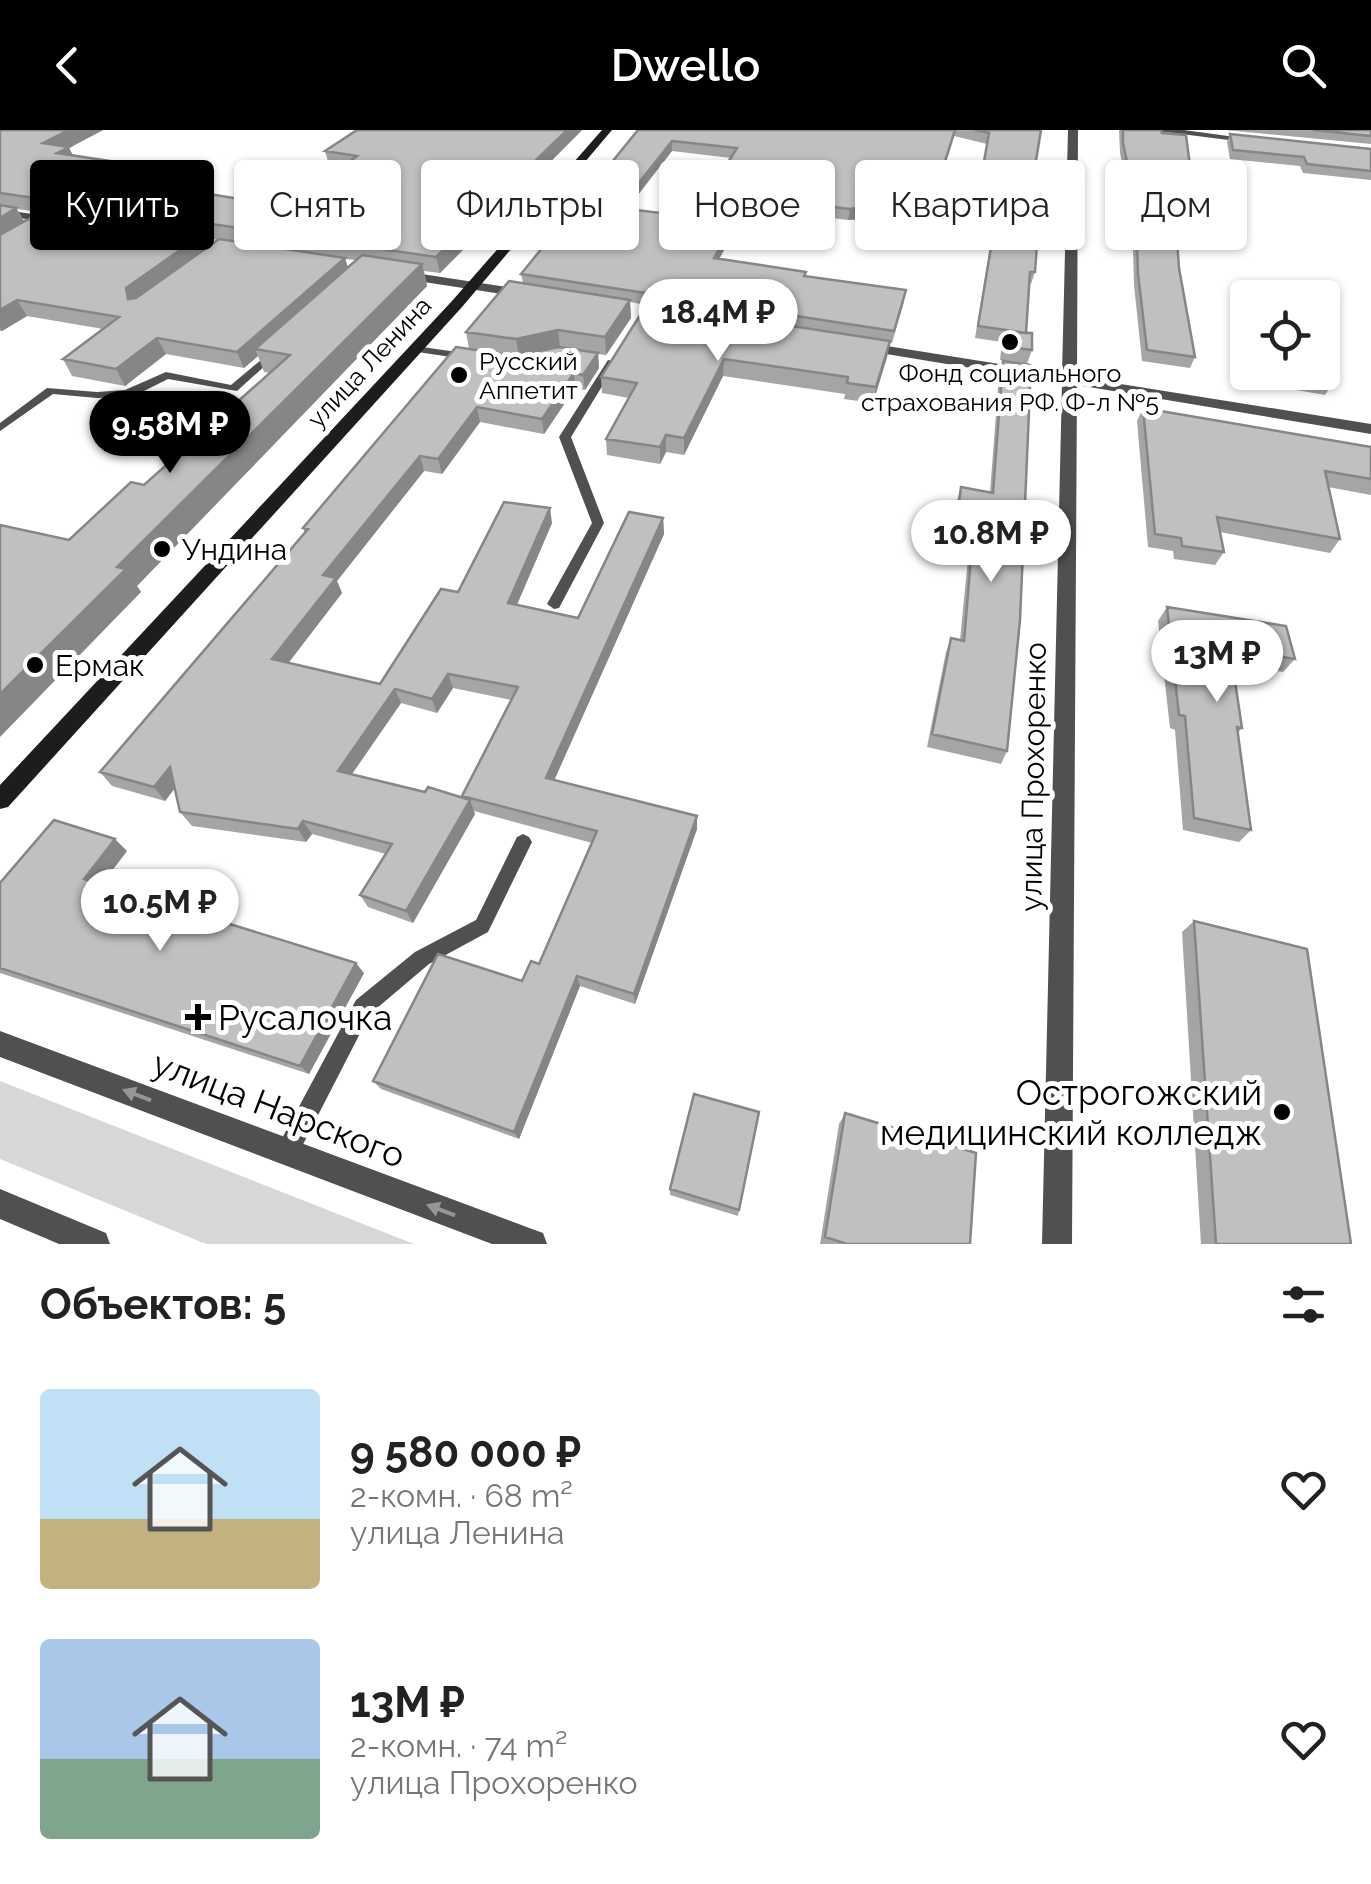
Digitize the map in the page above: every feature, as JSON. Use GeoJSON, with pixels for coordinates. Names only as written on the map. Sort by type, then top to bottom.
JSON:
{"type":"FeatureCollection","features":[{"type":"Feature","properties":{"kind":"main road","name":"улица Ленина"},"geometry":{"type":"LineString","coordinates":[[0,800],[416,349],[607,130]]}},
{"type":"Feature","properties":{"kind":"street","name":"улица Прохоренко"},"geometry":{"type":"LineString","coordinates":[[1073,130],[1073,160]]}},
{"type":"Feature","properties":{"kind":"street"},"geometry":{"type":"LineString","coordinates":[[1154,130],[1273,142]]}},
{"type":"Feature","properties":{"kind":"street"},"geometry":{"type":"LineString","coordinates":[[0,212],[30,217]]}},
{"type":"Feature","properties":{"kind":"street","name":"улица Прохоренко"},"geometry":{"type":"LineString","coordinates":[[1057,1244],[1071,250]]}},
{"type":"Feature","properties":{"kind":"street"},"geometry":{"type":"LineString","coordinates":[[384,272],[549,298]]}},
{"type":"Feature","properties":{"kind":"street"},"geometry":{"type":"LineString","coordinates":[[856,345],[1371,429]]}},
{"type":"Feature","properties":{"kind":"street","name":"улица Нарского"},"geometry":{"type":"LineString","coordinates":[[0,1044],[532,1244]]}},
{"type":"Feature","properties":{"kind":"street"},"geometry":{"type":"LineString","coordinates":[[0,1204],[95,1244]]}},
{"type":"Feature","properties":{"kind":"lane"},"geometry":{"type":"LineString","coordinates":[[0,428],[51,390],[98,396],[143,392],[166,375],[233,388],[277,349]]}},
{"type":"Feature","properties":{"kind":"lane"},"geometry":{"type":"LineString","coordinates":[[416,349],[482,359]]}},
{"type":"Feature","properties":{"kind":"lane"},"geometry":{"type":"LineString","coordinates":[[554,604],[598,523],[565,438],[620,350]]}},
{"type":"Feature","properties":{"kind":"lane"},"geometry":{"type":"LineString","coordinates":[[595,360],[612,363]]}},
{"type":"Feature","properties":{"kind":"lane"},"geometry":{"type":"LineString","coordinates":[[286,1152],[363,1007],[422,958],[482,926],[524,842]]}},
{"type":"Feature","properties":{"kind":"shaded area"},"geometry":{"type":"Polygon","coordinates":[[[0,1081],[414,1244],[206,1244],[0,1159],[0,1081]]]}},
{"type":"Feature","properties":{"kind":"building"},"geometry":{"type":"Polygon","coordinates":[[[0,130],[69,130],[43,143],[69,147],[57,153],[103,160],[30,160],[30,197],[0,193],[0,130]]]}},
{"type":"Feature","properties":{"kind":"building"},"geometry":{"type":"Polygon","coordinates":[[[357,130],[567,130],[536,160],[421,160],[421,250],[443,250],[436,257],[388,250],[401,250],[401,160],[352,160],[357,156],[325,151],[357,130]]]}},
{"type":"Feature","properties":{"kind":"building"},"geometry":{"type":"Polygon","coordinates":[[[638,130],[955,130],[945,160],[855,160],[855,208],[835,207],[835,160],[730,160],[737,148],[672,141],[639,183],[639,160],[614,160],[638,130]]]}},
{"type":"Feature","properties":{"kind":"building"},"geometry":{"type":"Polygon","coordinates":[[[975,130],[1041,130],[1036,160],[984,160],[989,133],[975,130]]]}},
{"type":"Feature","properties":{"kind":"building"},"geometry":{"type":"Polygon","coordinates":[[[1123,130],[1161,130],[1186,135],[1189,160],[1127,160],[1123,130]]]}},
{"type":"Feature","properties":{"kind":"building"},"geometry":{"type":"Polygon","coordinates":[[[1313,130],[1371,130],[1371,136],[1313,130]]]}},
{"type":"Feature","properties":{"kind":"building"},"geometry":{"type":"Polygon","coordinates":[[[1230,134],[1371,149],[1371,171],[1307,164],[1304,157],[1233,150],[1230,134]]]}},
{"type":"Feature","properties":{"kind":"building"},"geometry":{"type":"Polygon","coordinates":[[[214,195],[234,198],[234,227],[214,224],[214,195]]]}},
{"type":"Feature","properties":{"kind":"building"},"geometry":{"type":"Polygon","coordinates":[[[0,205],[16,208],[0,218],[0,205]]]}},
{"type":"Feature","properties":{"kind":"building"},"geometry":{"type":"Polygon","coordinates":[[[639,210],[659,213],[659,250],[719,250],[714,258],[906,290],[894,331],[521,274],[540,250],[639,250],[639,210]]]}},
{"type":"Feature","properties":{"kind":"building"},"geometry":{"type":"Polygon","coordinates":[[[30,218],[30,250],[180,250],[126,288],[128,299],[136,298],[204,250],[214,250],[214,243],[219,239],[234,241],[234,250],[292,250],[345,258],[237,352],[157,338],[116,369],[63,359],[119,317],[17,300],[0,310],[0,235],[30,218]]]}},
{"type":"Feature","properties":{"kind":"building"},"geometry":{"type":"Polygon","coordinates":[[[991,250],[1036,250],[1035,272],[1030,272],[1026,333],[978,326],[991,250]]]}},
{"type":"Feature","properties":{"kind":"building"},"geometry":{"type":"Polygon","coordinates":[[[1137,250],[1178,250],[1195,357],[1147,350],[1137,250]]]}},
{"type":"Feature","properties":{"kind":"building"},"geometry":{"type":"Polygon","coordinates":[[[362,255],[422,264],[117,567],[126,569],[0,694],[0,525],[69,540],[131,482],[144,485],[290,355],[255,349],[362,255]]]}},
{"type":"Feature","properties":{"kind":"building"},"geometry":{"type":"Polygon","coordinates":[[[509,281],[630,300],[605,337],[558,330],[516,339],[466,332],[509,281]]]}},
{"type":"Feature","properties":{"kind":"building"},"geometry":{"type":"Polygon","coordinates":[[[647,304],[890,341],[876,387],[847,383],[848,377],[724,359],[684,438],[666,435],[660,447],[606,439],[637,383],[601,377],[647,304]]]}},
{"type":"Feature","properties":{"kind":"building"},"geometry":{"type":"Polygon","coordinates":[[[1005,332],[1032,333],[1032,350],[1004,346],[1005,332]]]}},
{"type":"Feature","properties":{"kind":"building"},"geometry":{"type":"Polygon","coordinates":[[[456,347],[516,356],[559,347],[598,353],[583,375],[574,373],[542,419],[477,407],[438,459],[420,456],[323,575],[336,578],[272,659],[380,684],[441,589],[458,592],[504,502],[550,508],[508,603],[578,618],[629,512],[663,518],[546,778],[697,816],[634,994],[577,976],[514,1132],[373,1081],[438,954],[522,981],[531,961],[539,964],[597,831],[462,796],[518,687],[448,674],[432,699],[395,689],[338,771],[425,792],[428,787],[470,800],[406,911],[360,895],[392,844],[303,821],[298,829],[180,812],[170,767],[154,787],[100,772],[308,529],[303,528],[456,347]]]}},
{"type":"Feature","properties":{"kind":"building"},"geometry":{"type":"Polygon","coordinates":[[[1003,361],[1031,365],[1020,620],[1007,751],[932,734],[951,638],[964,641],[973,534],[955,531],[961,487],[993,493],[1003,361]]]}},
{"type":"Feature","properties":{"kind":"building"},"geometry":{"type":"Polygon","coordinates":[[[1143,408],[1371,447],[1371,479],[1325,471],[1340,539],[1217,517],[1224,552],[1182,546],[1181,538],[1155,534],[1143,408]]]}},
{"type":"Feature","properties":{"kind":"building"},"geometry":{"type":"Polygon","coordinates":[[[1167,607],[1286,626],[1295,659],[1230,648],[1251,830],[1194,818],[1185,716],[1179,715],[1167,607]]]}},
{"type":"Feature","properties":{"kind":"building"},"geometry":{"type":"Polygon","coordinates":[[[54,820],[115,839],[84,879],[356,963],[300,1066],[0,968],[0,883],[54,820]]]}},
{"type":"Feature","properties":{"kind":"building","name":"Острогожский медицинский колледж"},"geometry":{"type":"Polygon","coordinates":[[[1194,921],[1307,949],[1351,1244],[1216,1244],[1194,921]]]}},
{"type":"Feature","properties":{"kind":"building"},"geometry":{"type":"Polygon","coordinates":[[[694,1094],[759,1112],[739,1210],[670,1189],[694,1094]]]}},
{"type":"Feature","properties":{"kind":"building"},"geometry":{"type":"Polygon","coordinates":[[[845,1113],[976,1153],[970,1244],[847,1244],[825,1237],[845,1113]]]}},
{"type":"Feature","properties":{"kind":"place","name":"Фонд социального страхования РФ. Ф-л №5"},"geometry":{"type":"Point","coordinates":[1010,342]}},
{"type":"Feature","properties":{"kind":"place","name":"Русский Аппетит"},"geometry":{"type":"Point","coordinates":[459,375]}},
{"type":"Feature","properties":{"kind":"place","name":"Ундина"},"geometry":{"type":"Point","coordinates":[162,549]}},
{"type":"Feature","properties":{"kind":"place","name":"Ермак"},"geometry":{"type":"Point","coordinates":[35,665]}},
{"type":"Feature","properties":{"kind":"place","name":"Русалочка"},"geometry":{"type":"Point","coordinates":[198,1017]}},
{"type":"Feature","properties":{"kind":"place","name":"Острогожский медицинский колледж"},"geometry":{"type":"Point","coordinates":[1282,1112]}}]}
